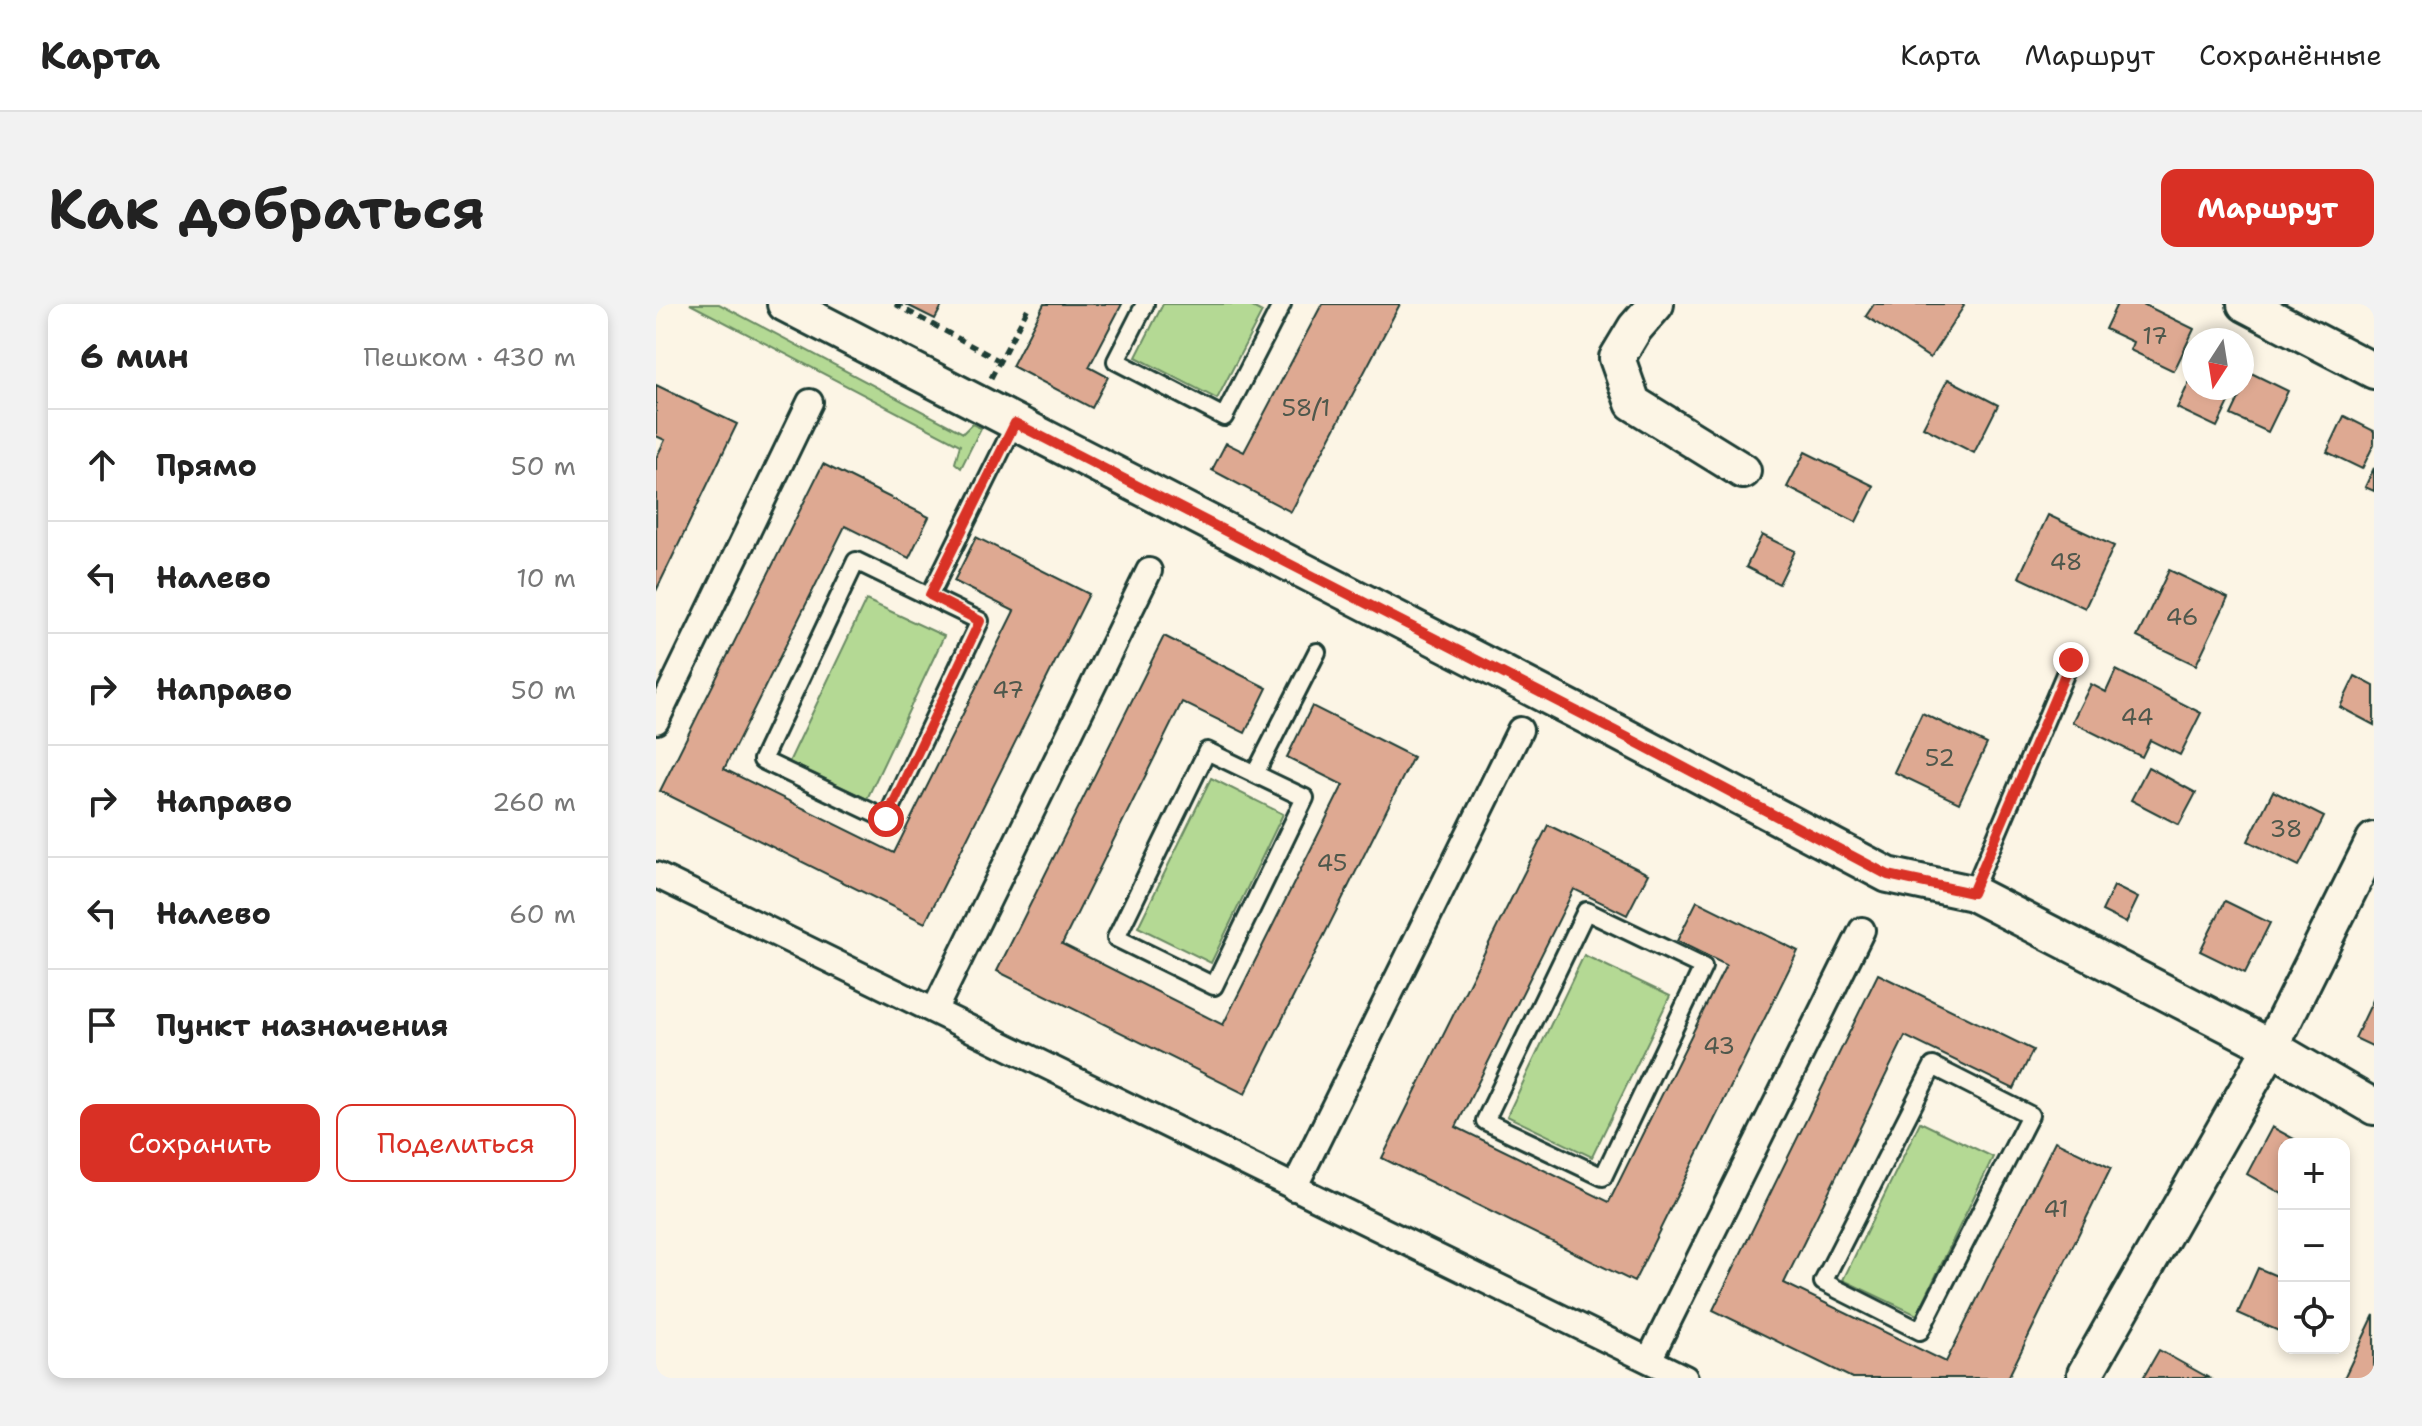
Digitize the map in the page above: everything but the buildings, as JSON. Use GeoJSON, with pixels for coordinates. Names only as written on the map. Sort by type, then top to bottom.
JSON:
{"type":"FeatureCollection","features":[{"type":"Feature","properties":{"kind":"street"},"geometry":{"type":"LineString","coordinates":[[785,304],[1602,724],[1888,875],[1972,893],[2271,1047],[2374,1107]]}},
{"type":"Feature","properties":{"kind":"street"},"geometry":{"type":"LineString","coordinates":[[1656,304],[1635,328],[1617,358],[1633,403],[1743,471]]}},
{"type":"Feature","properties":{"kind":"street"},"geometry":{"type":"LineString","coordinates":[[2245,304],[2374,371]]}},
{"type":"Feature","properties":{"kind":"street"},"geometry":{"type":"LineString","coordinates":[[656,721],[810,402]]}},
{"type":"Feature","properties":{"kind":"street"},"geometry":{"type":"LineString","coordinates":[[935,1009],[1149,571]]}},
{"type":"Feature","properties":{"kind":"street"},"geometry":{"type":"LineString","coordinates":[[1294,1188],[1520,730]]}},
{"type":"Feature","properties":{"kind":"street"},"geometry":{"type":"LineString","coordinates":[[2085,1374],[2271,1047],[2374,840]]}},
{"type":"Feature","properties":{"kind":"street"},"geometry":{"type":"LineString","coordinates":[[656,875],[1685,1378]]}},
{"type":"Feature","properties":{"kind":"street"},"geometry":{"type":"LineString","coordinates":[[1649,1360],[1862,930]]}},
{"type":"Feature","properties":{"kind":"lane"},"geometry":{"type":"LineString","coordinates":[[1145,304],[1116,361],[1224,417],[1282,304]]}},
{"type":"Feature","properties":{"kind":"lane"},"geometry":{"type":"LineString","coordinates":[[930,595],[1015,423]]}},
{"type":"Feature","properties":{"kind":"lane"},"geometry":{"type":"LineString","coordinates":[[856,561],[930,595],[980,621],[886,819],[762,760],[856,561]]}},
{"type":"Feature","properties":{"kind":"lane"},"geometry":{"type":"LineString","coordinates":[[1255,774],[1317,652]]}},
{"type":"Feature","properties":{"kind":"lane"},"geometry":{"type":"LineString","coordinates":[[1972,893],[2071,660]]}},
{"type":"Feature","properties":{"kind":"lane"},"geometry":{"type":"LineString","coordinates":[[1207,751],[1255,774],[1305,798],[1214,986],[1116,938],[1207,751]]}},
{"type":"Feature","properties":{"kind":"lane"},"geometry":{"type":"LineString","coordinates":[[1586,911],[1703,967],[1603,1177],[1485,1121],[1586,911]]}},
{"type":"Feature","properties":{"kind":"lane"},"geometry":{"type":"LineString","coordinates":[[1933,1066],[2030,1115],[1920,1331],[1823,1282],[1933,1066]]}},
{"type":"Feature","properties":{"kind":"path"},"geometry":{"type":"LineString","coordinates":[[895,304],[1000,361],[1030,304]]}},
{"type":"Feature","properties":{"kind":"green space"},"geometry":{"type":"Polygon","coordinates":[[[690,304],[719,304],[963,433],[972,424],[981,428],[961,468],[955,463],[960,445],[690,304]]]}},
{"type":"Feature","properties":{"kind":"green space"},"geometry":{"type":"Polygon","coordinates":[[[1163,304],[1247,304],[1262,312],[1217,399],[1136,357],[1163,304]]]}},
{"type":"Feature","properties":{"kind":"green space"},"geometry":{"type":"Polygon","coordinates":[[[866,600],[944,636],[867,799],[789,762],[866,600]]]}},
{"type":"Feature","properties":{"kind":"green space"},"geometry":{"type":"Polygon","coordinates":[[[1211,778],[1283,814],[1211,963],[1138,927],[1211,778]]]}},
{"type":"Feature","properties":{"kind":"green space"},"geometry":{"type":"Polygon","coordinates":[[[1584,955],[1670,996],[1592,1157],[1507,1116],[1584,955]]]}},
{"type":"Feature","properties":{"kind":"green space"},"geometry":{"type":"Polygon","coordinates":[[[1920,1122],[1993,1157],[1917,1315],[1843,1280],[1920,1122]]]}},
{"type":"Feature","properties":{"kind":"route"},"geometry":{"type":"LineString","coordinates":[[886,819],[980,621],[930,595],[1015,423],[1888,875],[1972,893],[2071,660]]}}]}
